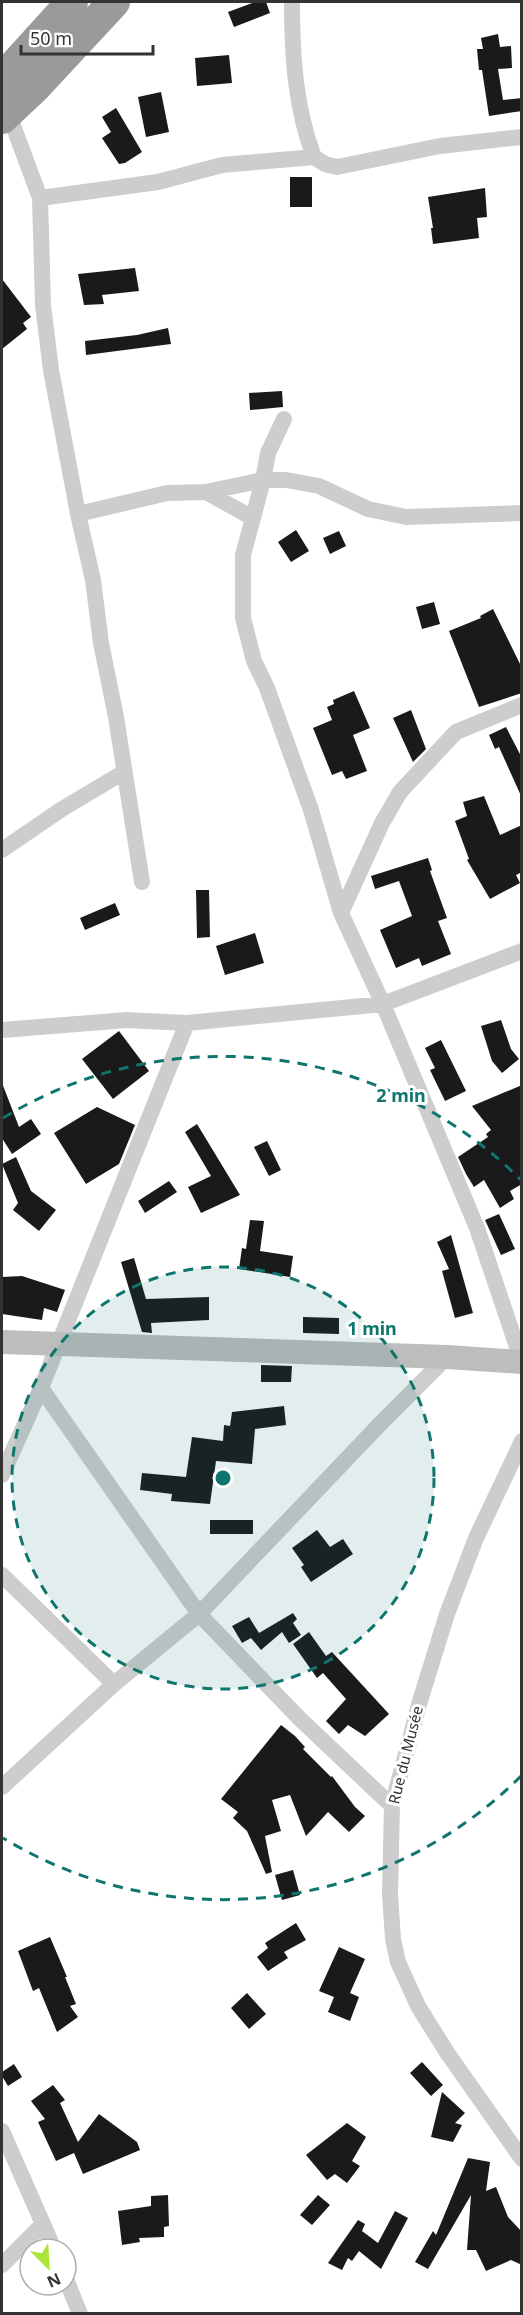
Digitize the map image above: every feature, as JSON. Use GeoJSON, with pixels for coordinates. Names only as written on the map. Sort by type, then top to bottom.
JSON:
{"type":"FeatureCollection","features":[{"type":"Feature","properties":{"kind":"highway"},"geometry":{"type":"LineString","coordinates":[[2,79],[72,2]]}},
{"type":"Feature","properties":{"kind":"highway"},"geometry":{"type":"LineString","coordinates":[[5,115],[35,87],[114,2]]}},
{"type":"Feature","properties":{"kind":"street"},"geometry":{"type":"LineString","coordinates":[[292,2],[291,39],[296,88],[314,157]]}},
{"type":"Feature","properties":{"kind":"street"},"geometry":{"type":"LineString","coordinates":[[5,115],[40,198],[43,305],[51,370],[93,580],[101,643],[142,882]]}},
{"type":"Feature","properties":{"kind":"street"},"geometry":{"type":"LineString","coordinates":[[40,198],[158,182],[222,165],[314,157],[325,164],[337,167],[440,146],[522,137]]}},
{"type":"Feature","properties":{"kind":"street"},"geometry":{"type":"LineString","coordinates":[[284,419],[268,453],[243,555],[243,618],[254,661],[267,688],[311,810],[341,913],[383,1004],[477,1228],[518,1347],[522,1351]]}},
{"type":"Feature","properties":{"kind":"street"},"geometry":{"type":"LineString","coordinates":[[78,514],[167,493],[206,492],[263,480],[286,480],[319,486],[368,510],[406,517],[522,513]]}},
{"type":"Feature","properties":{"kind":"street"},"geometry":{"type":"LineString","coordinates":[[206,492],[253,518]]}},
{"type":"Feature","properties":{"kind":"street"},"geometry":{"type":"LineString","coordinates":[[341,913],[382,823],[400,792],[456,732],[522,705]]}},
{"type":"Feature","properties":{"kind":"street"},"geometry":{"type":"LineString","coordinates":[[2,850],[62,809],[124,772]]}},
{"type":"Feature","properties":{"kind":"street"},"geometry":{"type":"LineString","coordinates":[[2,1030],[127,1020],[186,1023],[383,1004],[522,951]]}},
{"type":"Feature","properties":{"kind":"street"},"geometry":{"type":"LineString","coordinates":[[2,1475],[58,1344],[186,1023]]}},
{"type":"Feature","properties":{"kind":"street"},"geometry":{"type":"LineString","coordinates":[[2,1342],[447,1357],[522,1362]]}},
{"type":"Feature","properties":{"kind":"street"},"geometry":{"type":"LineString","coordinates":[[2,1787],[114,1684],[199,1614],[447,1357]]}},
{"type":"Feature","properties":{"kind":"street"},"geometry":{"type":"LineString","coordinates":[[40,1388],[199,1614],[300,1719],[392,1806]]}},
{"type":"Feature","properties":{"kind":"street","name":"Rue du Musée"},"geometry":{"type":"LineString","coordinates":[[522,1441],[476,1538],[447,1614],[420,1701],[392,1806],[390,1895],[393,1939],[398,1962],[418,2006],[448,2054],[522,2159]]}},
{"type":"Feature","properties":{"kind":"street"},"geometry":{"type":"LineString","coordinates":[[2,1575],[114,1684]]}},
{"type":"Feature","properties":{"kind":"street"},"geometry":{"type":"LineString","coordinates":[[2,2131],[49,2237]]}},
{"type":"Feature","properties":{"kind":"street"},"geometry":{"type":"LineString","coordinates":[[2,2265],[43,2224]]}},
{"type":"Feature","properties":{"kind":"street"},"geometry":{"type":"LineString","coordinates":[[73,2297],[80,2313]]}},
{"type":"Feature","properties":{"kind":"building"},"geometry":{"type":"Polygon","coordinates":[[[255,2],[266,2],[270,13],[234,27],[228,12],[255,2]]]}},
{"type":"Feature","properties":{"kind":"building"},"geometry":{"type":"Polygon","coordinates":[[[498,34],[500,47],[511,46],[512,68],[498,69],[503,100],[522,98],[522,111],[489,116],[477,49],[483,49],[481,38],[498,34]]]}},
{"type":"Feature","properties":{"kind":"building"},"geometry":{"type":"Polygon","coordinates":[[[229,55],[232,83],[197,86],[195,58],[229,55]]]}},
{"type":"Feature","properties":{"kind":"building"},"geometry":{"type":"Polygon","coordinates":[[[161,92],[169,132],[146,137],[138,97],[161,92]]]}},
{"type":"Feature","properties":{"kind":"building"},"geometry":{"type":"Polygon","coordinates":[[[116,108],[142,152],[125,163],[119,164],[102,138],[111,132],[102,117],[116,108]]]}},
{"type":"Feature","properties":{"kind":"building"},"geometry":{"type":"Polygon","coordinates":[[[290,177],[312,177],[312,207],[290,207],[290,177]]]}},
{"type":"Feature","properties":{"kind":"building"},"geometry":{"type":"Polygon","coordinates":[[[485,188],[487,217],[477,218],[479,238],[433,244],[428,197],[485,188]]]}},
{"type":"Feature","properties":{"kind":"building"},"geometry":{"type":"Polygon","coordinates":[[[135,268],[139,291],[102,295],[104,304],[84,305],[78,274],[135,268]]]}},
{"type":"Feature","properties":{"kind":"building"},"geometry":{"type":"Polygon","coordinates":[[[2,279],[31,317],[23,323],[27,329],[2,349],[2,279]]]}},
{"type":"Feature","properties":{"kind":"building"},"geometry":{"type":"Polygon","coordinates":[[[168,328],[171,344],[86,355],[85,341],[137,335],[168,328]]]}},
{"type":"Feature","properties":{"kind":"building"},"geometry":{"type":"Polygon","coordinates":[[[282,391],[283,407],[250,410],[249,393],[282,391]]]}},
{"type":"Feature","properties":{"kind":"building"},"geometry":{"type":"Polygon","coordinates":[[[296,530],[309,551],[291,562],[278,542],[296,530]]]}},
{"type":"Feature","properties":{"kind":"building"},"geometry":{"type":"Polygon","coordinates":[[[339,531],[346,546],[330,554],[323,538],[339,531]]]}},
{"type":"Feature","properties":{"kind":"building"},"geometry":{"type":"Polygon","coordinates":[[[434,602],[440,624],[422,629],[416,607],[434,602]]]}},
{"type":"Feature","properties":{"kind":"building"},"geometry":{"type":"Polygon","coordinates":[[[493,609],[522,668],[522,693],[479,707],[449,631],[481,618],[480,616],[493,609]]]}},
{"type":"Feature","properties":{"kind":"building"},"geometry":{"type":"Polygon","coordinates":[[[354,691],[370,728],[353,735],[367,771],[346,779],[342,771],[332,775],[313,728],[332,720],[327,707],[334,704],[333,700],[354,691]]]}},
{"type":"Feature","properties":{"kind":"building"},"geometry":{"type":"Polygon","coordinates":[[[411,710],[426,749],[413,762],[393,718],[411,710]]]}},
{"type":"Feature","properties":{"kind":"building"},"geometry":{"type":"Polygon","coordinates":[[[506,727],[522,758],[522,798],[499,747],[495,749],[489,735],[506,727]]]}},
{"type":"Feature","properties":{"kind":"building"},"geometry":{"type":"Polygon","coordinates":[[[484,796],[500,835],[522,825],[522,872],[516,875],[520,883],[490,899],[467,860],[469,859],[455,821],[467,816],[463,802],[484,796]]]}},
{"type":"Feature","properties":{"kind":"building"},"geometry":{"type":"Polygon","coordinates":[[[428,858],[432,870],[430,871],[447,918],[438,921],[451,954],[422,966],[419,958],[396,968],[380,930],[412,916],[399,881],[375,889],[371,876],[428,858]]]}},
{"type":"Feature","properties":{"kind":"building"},"geometry":{"type":"Polygon","coordinates":[[[196,890],[209,890],[210,937],[197,938],[196,890]]]}},
{"type":"Feature","properties":{"kind":"building"},"geometry":{"type":"Polygon","coordinates":[[[115,903],[120,915],[85,930],[80,918],[115,903]]]}},
{"type":"Feature","properties":{"kind":"building"},"geometry":{"type":"Polygon","coordinates":[[[255,933],[264,963],[225,975],[216,946],[255,933]]]}},
{"type":"Feature","properties":{"kind":"building"},"geometry":{"type":"Polygon","coordinates":[[[501,1020],[511,1049],[519,1059],[502,1073],[492,1061],[481,1026],[501,1020]]]}},
{"type":"Feature","properties":{"kind":"building"},"geometry":{"type":"Polygon","coordinates":[[[119,1031],[149,1071],[113,1099],[82,1059],[119,1031]]]}},
{"type":"Feature","properties":{"kind":"building"},"geometry":{"type":"Polygon","coordinates":[[[441,1040],[466,1091],[445,1101],[430,1070],[435,1068],[425,1048],[441,1040]]]}},
{"type":"Feature","properties":{"kind":"building"},"geometry":{"type":"Polygon","coordinates":[[[2,1083],[19,1127],[31,1119],[41,1134],[12,1154],[2,1138],[2,1083]]]}},
{"type":"Feature","properties":{"kind":"building"},"geometry":{"type":"Polygon","coordinates":[[[522,1085],[522,1184],[510,1191],[514,1199],[500,1208],[484,1180],[474,1187],[458,1157],[488,1137],[486,1134],[491,1130],[472,1106],[522,1085]]]}},
{"type":"Feature","properties":{"kind":"building"},"geometry":{"type":"Polygon","coordinates":[[[97,1107],[135,1125],[119,1164],[86,1184],[54,1133],[97,1107]]]}},
{"type":"Feature","properties":{"kind":"building"},"geometry":{"type":"Polygon","coordinates":[[[197,1124],[240,1195],[201,1213],[188,1187],[211,1176],[185,1132],[197,1124]]]}},
{"type":"Feature","properties":{"kind":"building"},"geometry":{"type":"Polygon","coordinates":[[[267,1141],[281,1170],[269,1176],[254,1147],[267,1141]]]}},
{"type":"Feature","properties":{"kind":"building"},"geometry":{"type":"Polygon","coordinates":[[[16,1157],[31,1191],[56,1210],[39,1231],[13,1210],[18,1203],[2,1164],[16,1157]]]}},
{"type":"Feature","properties":{"kind":"building"},"geometry":{"type":"Polygon","coordinates":[[[169,1181],[177,1192],[145,1213],[138,1201],[169,1181]]]}},
{"type":"Feature","properties":{"kind":"building"},"geometry":{"type":"Polygon","coordinates":[[[499,1214],[515,1249],[501,1255],[485,1220],[499,1214]]]}},
{"type":"Feature","properties":{"kind":"building"},"geometry":{"type":"Polygon","coordinates":[[[250,1220],[264,1221],[260,1251],[293,1256],[290,1277],[239,1269],[242,1248],[246,1249],[250,1220]]]}},
{"type":"Feature","properties":{"kind":"building"},"geometry":{"type":"Polygon","coordinates":[[[451,1235],[473,1313],[455,1318],[442,1271],[449,1269],[437,1242],[451,1235]]]}},
{"type":"Feature","properties":{"kind":"building"},"geometry":{"type":"Polygon","coordinates":[[[134,1258],[146,1299],[209,1297],[209,1320],[151,1323],[152,1333],[142,1332],[121,1262],[134,1258]]]}},
{"type":"Feature","properties":{"kind":"building"},"geometry":{"type":"Polygon","coordinates":[[[22,1276],[65,1290],[57,1312],[44,1308],[42,1320],[2,1314],[2,1277],[22,1276]]]}},
{"type":"Feature","properties":{"kind":"building"},"geometry":{"type":"Polygon","coordinates":[[[303,1317],[339,1318],[339,1334],[303,1333],[303,1317]]]}},
{"type":"Feature","properties":{"kind":"building"},"geometry":{"type":"Polygon","coordinates":[[[261,1365],[292,1366],[291,1382],[261,1382],[261,1365]]]}},
{"type":"Feature","properties":{"kind":"building"},"geometry":{"type":"Polygon","coordinates":[[[284,1406],[286,1425],[255,1429],[252,1464],[216,1461],[210,1504],[171,1501],[172,1494],[140,1490],[142,1473],[186,1477],[192,1437],[223,1441],[224,1425],[230,1426],[232,1412],[284,1406]]]}},
{"type":"Feature","properties":{"kind":"building"},"geometry":{"type":"Polygon","coordinates":[[[210,1520],[253,1520],[253,1534],[210,1534],[210,1520]]]}},
{"type":"Feature","properties":{"kind":"building"},"geometry":{"type":"Polygon","coordinates":[[[317,1530],[330,1547],[343,1539],[353,1554],[311,1582],[301,1567],[304,1565],[292,1548],[317,1530]]]}},
{"type":"Feature","properties":{"kind":"building"},"geometry":{"type":"Polygon","coordinates":[[[293,1613],[297,1619],[293,1623],[301,1635],[289,1643],[282,1632],[261,1650],[251,1638],[242,1643],[232,1626],[249,1617],[259,1633],[293,1613]]]}},
{"type":"Feature","properties":{"kind":"building"},"geometry":{"type":"Polygon","coordinates":[[[309,1632],[326,1656],[332,1652],[389,1714],[365,1736],[348,1725],[339,1734],[326,1721],[346,1699],[323,1673],[317,1678],[293,1644],[309,1632]]]}},
{"type":"Feature","properties":{"kind":"building"},"geometry":{"type":"Polygon","coordinates":[[[281,1725],[295,1736],[305,1747],[303,1749],[332,1776],[355,1807],[365,1816],[349,1832],[328,1812],[306,1836],[290,1795],[272,1800],[281,1831],[265,1836],[272,1872],[266,1874],[247,1831],[233,1818],[238,1812],[221,1799],[281,1725]]]}},
{"type":"Feature","properties":{"kind":"building"},"geometry":{"type":"Polygon","coordinates":[[[293,1870],[300,1895],[282,1900],[275,1875],[293,1870]]]}},
{"type":"Feature","properties":{"kind":"building"},"geometry":{"type":"Polygon","coordinates":[[[296,1923],[306,1940],[284,1952],[288,1958],[268,1971],[257,1957],[268,1948],[265,1943],[296,1923]]]}},
{"type":"Feature","properties":{"kind":"building"},"geometry":{"type":"Polygon","coordinates":[[[50,1937],[76,2004],[70,2006],[78,2017],[57,2032],[39,1988],[33,1991],[18,1951],[50,1937]]]}},
{"type":"Feature","properties":{"kind":"building"},"geometry":{"type":"Polygon","coordinates":[[[339,1947],[365,1959],[350,1993],[359,1997],[350,2021],[328,2012],[334,1997],[319,1991],[339,1947]]]}},
{"type":"Feature","properties":{"kind":"building"},"geometry":{"type":"Polygon","coordinates":[[[247,1993],[266,2014],[249,2029],[231,2008],[247,1993]]]}},
{"type":"Feature","properties":{"kind":"building"},"geometry":{"type":"Polygon","coordinates":[[[422,2062],[443,2085],[431,2096],[410,2073],[422,2062]]]}},
{"type":"Feature","properties":{"kind":"building"},"geometry":{"type":"Polygon","coordinates":[[[14,2064],[22,2077],[8,2086],[2,2072],[14,2064]]]}},
{"type":"Feature","properties":{"kind":"building"},"geometry":{"type":"Polygon","coordinates":[[[53,2085],[65,2100],[60,2103],[78,2142],[99,2114],[137,2142],[140,2150],[83,2174],[74,2153],[56,2161],[38,2122],[45,2119],[31,2101],[53,2085]]]}},
{"type":"Feature","properties":{"kind":"building"},"geometry":{"type":"Polygon","coordinates":[[[442,2092],[465,2113],[455,2123],[462,2125],[453,2142],[431,2137],[442,2092]]]}},
{"type":"Feature","properties":{"kind":"building"},"geometry":{"type":"Polygon","coordinates":[[[347,2123],[366,2137],[352,2161],[360,2166],[347,2183],[335,2174],[327,2180],[306,2155],[347,2123]]]}},
{"type":"Feature","properties":{"kind":"building"},"geometry":{"type":"Polygon","coordinates":[[[468,2158],[490,2162],[486,2191],[496,2187],[508,2217],[522,2232],[522,2265],[511,2260],[486,2271],[476,2250],[467,2250],[471,2195],[428,2269],[415,2262],[433,2231],[436,2235],[468,2158]]]}},
{"type":"Feature","properties":{"kind":"building"},"geometry":{"type":"Polygon","coordinates":[[[168,2195],[169,2226],[164,2227],[164,2237],[139,2238],[140,2242],[122,2245],[118,2211],[151,2206],[151,2196],[168,2195]]]}},
{"type":"Feature","properties":{"kind":"building"},"geometry":{"type":"Polygon","coordinates":[[[318,2195],[330,2205],[312,2225],[300,2215],[318,2195]]]}},
{"type":"Feature","properties":{"kind":"building"},"geometry":{"type":"Polygon","coordinates":[[[395,2211],[408,2218],[381,2269],[359,2251],[352,2261],[348,2258],[342,2270],[328,2263],[358,2220],[365,2224],[362,2231],[378,2243],[395,2211]]]}}]}
